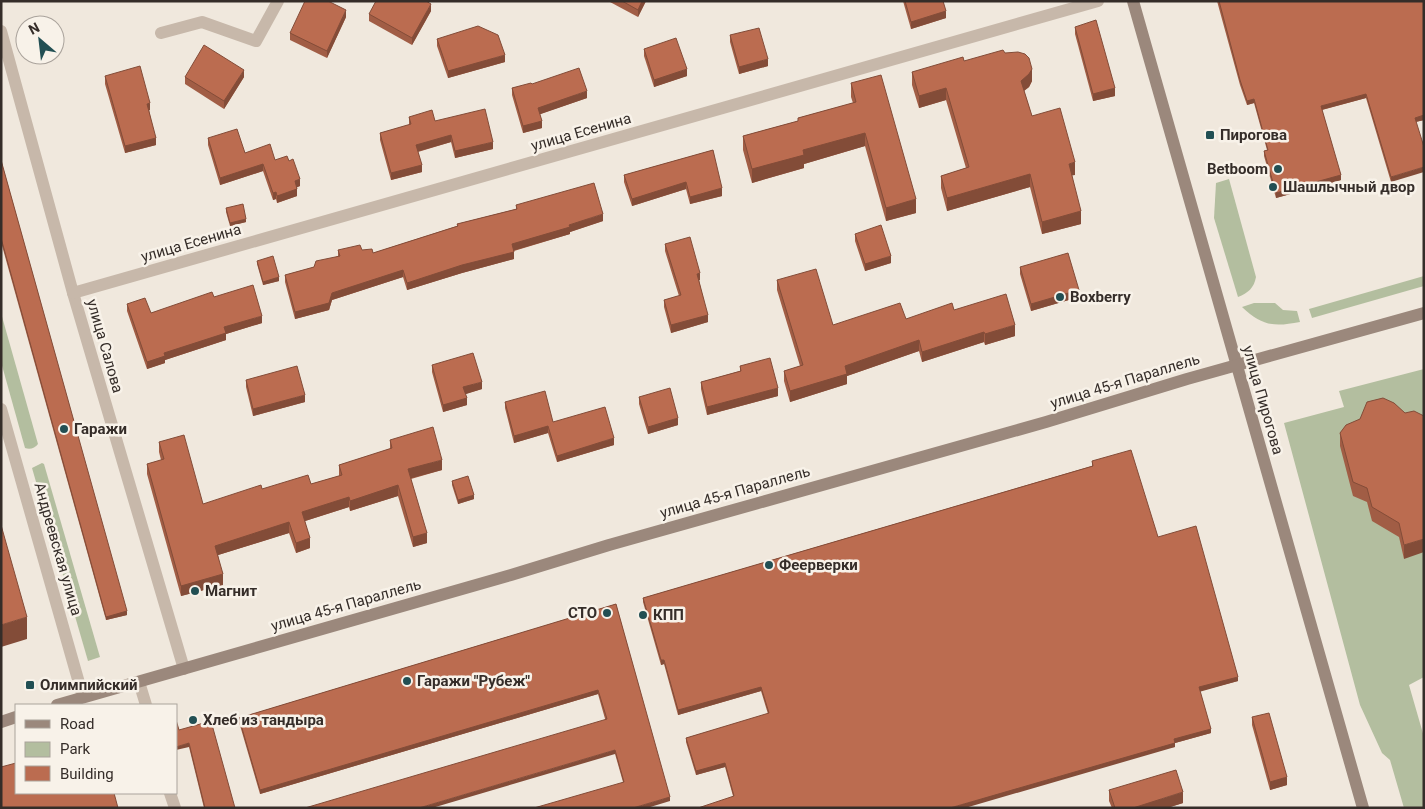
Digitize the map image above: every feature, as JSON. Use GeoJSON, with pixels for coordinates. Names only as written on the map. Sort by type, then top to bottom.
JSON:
{"type":"FeatureCollection","features":[{"type":"Feature","properties":{"kind":"main road","name":"улица Пирогова"},"geometry":{"type":"LineString","coordinates":[[1133,1],[1363,808]]}},
{"type":"Feature","properties":{"kind":"main road","name":"улица 45-я Параллель"},"geometry":{"type":"LineString","coordinates":[[59,704],[511,575],[609,545],[1046,422],[1237,365],[1424,313]]}},
{"type":"Feature","properties":{"kind":"main road"},"geometry":{"type":"LineString","coordinates":[[1,722],[15,717]]}},
{"type":"Feature","properties":{"kind":"street"},"geometry":{"type":"LineString","coordinates":[[161,33],[202,22],[256,41],[278,1]]}},
{"type":"Feature","properties":{"kind":"street","name":"улица Есенина"},"geometry":{"type":"LineString","coordinates":[[73,293],[1098,1]]}},
{"type":"Feature","properties":{"kind":"street","name":"улица Салова"},"geometry":{"type":"LineString","coordinates":[[1,31],[73,293],[184,669]]}},
{"type":"Feature","properties":{"kind":"street","name":"Андреевская улица"},"geometry":{"type":"LineString","coordinates":[[1,409],[83,697]]}},
{"type":"Feature","properties":{"kind":"street"},"geometry":{"type":"LineString","coordinates":[[139,682],[146,704]]}},
{"type":"Feature","properties":{"kind":"street"},"geometry":{"type":"LineString","coordinates":[[170,794],[175,808]]}},
{"type":"Feature","properties":{"kind":"green space"},"geometry":{"type":"Polygon","coordinates":[[[1229,179],[1256,277],[1250,290],[1238,297],[1214,218],[1216,183],[1229,179]]]}},
{"type":"Feature","properties":{"kind":"green space"},"geometry":{"type":"Polygon","coordinates":[[[1424,276],[1424,286],[1312,318],[1309,309],[1424,276]]]}},
{"type":"Feature","properties":{"kind":"green space"},"geometry":{"type":"Polygon","coordinates":[[[1254,303],[1275,303],[1283,310],[1297,311],[1300,322],[1269,324],[1256,318],[1242,307],[1254,303]]]}},
{"type":"Feature","properties":{"kind":"green space"},"geometry":{"type":"Polygon","coordinates":[[[1,313],[38,444],[31,449],[25,448],[1,362],[1,313]]]}},
{"type":"Feature","properties":{"kind":"green space"},"geometry":{"type":"Polygon","coordinates":[[[1424,369],[1424,677],[1409,685],[1424,737],[1424,808],[1404,808],[1390,760],[1382,753],[1360,705],[1284,423],[1344,407],[1339,391],[1424,369]]]}},
{"type":"Feature","properties":{"kind":"green space"},"geometry":{"type":"Polygon","coordinates":[[[42,463],[44,464],[100,657],[88,661],[32,468],[42,463]]]}},
{"type":"Feature","properties":{"kind":"building"},"geometry":{"type":"Polygon","coordinates":[[[305,1],[328,1],[346,10],[327,51],[290,33],[305,1]]]}},
{"type":"Feature","properties":{"kind":"building"},"geometry":{"type":"Polygon","coordinates":[[[376,1],[426,1],[431,4],[412,38],[369,14],[376,1]]]}},
{"type":"Feature","properties":{"kind":"building"},"geometry":{"type":"Polygon","coordinates":[[[622,1],[642,1],[638,10],[622,1]]]}},
{"type":"Feature","properties":{"kind":"building"},"geometry":{"type":"Polygon","coordinates":[[[905,1],[943,1],[946,11],[911,22],[905,1]]]}},
{"type":"Feature","properties":{"kind":"building"},"geometry":{"type":"Polygon","coordinates":[[[1219,1],[1424,1],[1424,115],[1415,118],[1424,147],[1424,167],[1391,177],[1366,94],[1321,106],[1341,175],[1276,193],[1264,151],[1268,150],[1254,99],[1247,101],[1219,1]]]}},
{"type":"Feature","properties":{"kind":"building"},"geometry":{"type":"Polygon","coordinates":[[[1096,20],[1115,88],[1093,94],[1075,27],[1096,20]]]}},
{"type":"Feature","properties":{"kind":"building"},"geometry":{"type":"Polygon","coordinates":[[[478,26],[498,35],[505,55],[448,71],[437,39],[478,26]]]}},
{"type":"Feature","properties":{"kind":"building"},"geometry":{"type":"Polygon","coordinates":[[[759,28],[768,59],[739,67],[730,35],[759,28]]]}},
{"type":"Feature","properties":{"kind":"building"},"geometry":{"type":"Polygon","coordinates":[[[676,38],[687,69],[654,80],[644,49],[676,38]]]}},
{"type":"Feature","properties":{"kind":"building"},"geometry":{"type":"Polygon","coordinates":[[[204,45],[244,70],[224,101],[185,77],[204,45]]]}},
{"type":"Feature","properties":{"kind":"building"},"geometry":{"type":"Polygon","coordinates":[[[1003,50],[1005,53],[1018,52],[1025,54],[1029,58],[1032,69],[1021,81],[1032,116],[1060,108],[1075,162],[1069,164],[1081,211],[1042,222],[1030,174],[947,198],[941,176],[969,167],[946,88],[919,96],[912,72],[963,57],[964,61],[1003,50]]]}},
{"type":"Feature","properties":{"kind":"building"},"geometry":{"type":"Polygon","coordinates":[[[140,66],[150,103],[147,104],[156,138],[125,146],[105,76],[140,66]]]}},
{"type":"Feature","properties":{"kind":"building"},"geometry":{"type":"Polygon","coordinates":[[[579,68],[587,91],[538,108],[542,121],[523,126],[512,88],[532,84],[579,68]]]}},
{"type":"Feature","properties":{"kind":"building"},"geometry":{"type":"Polygon","coordinates":[[[881,75],[916,199],[886,208],[865,133],[803,150],[804,155],[752,169],[743,136],[856,102],[851,83],[881,75]]]}},
{"type":"Feature","properties":{"kind":"building"},"geometry":{"type":"Polygon","coordinates":[[[485,109],[493,142],[455,151],[451,135],[416,145],[422,165],[391,173],[380,133],[411,124],[409,117],[432,110],[435,121],[485,109]]]}},
{"type":"Feature","properties":{"kind":"building"},"geometry":{"type":"Polygon","coordinates":[[[237,129],[245,153],[270,144],[275,160],[287,156],[289,161],[293,159],[300,179],[295,181],[297,189],[277,196],[276,192],[273,193],[263,164],[220,178],[208,138],[237,129]]]}},
{"type":"Feature","properties":{"kind":"building"},"geometry":{"type":"Polygon","coordinates":[[[713,150],[722,188],[690,197],[686,182],[632,199],[624,175],[713,150]]]}},
{"type":"Feature","properties":{"kind":"building","name":"Гаражи"},"geometry":{"type":"Polygon","coordinates":[[[1,160],[127,611],[106,617],[1,238],[1,160]]]}},
{"type":"Feature","properties":{"kind":"building"},"geometry":{"type":"Polygon","coordinates":[[[594,183],[603,214],[569,225],[570,227],[512,244],[514,252],[462,265],[407,283],[403,270],[332,293],[329,303],[295,312],[285,275],[314,267],[316,261],[340,256],[338,250],[360,245],[362,250],[372,249],[373,253],[458,226],[457,224],[517,209],[516,205],[594,183]]]}},
{"type":"Feature","properties":{"kind":"building"},"geometry":{"type":"Polygon","coordinates":[[[243,204],[246,219],[230,223],[226,208],[243,204]]]}},
{"type":"Feature","properties":{"kind":"building"},"geometry":{"type":"Polygon","coordinates":[[[881,225],[891,256],[865,264],[855,234],[881,225]]]}},
{"type":"Feature","properties":{"kind":"building"},"geometry":{"type":"Polygon","coordinates":[[[690,237],[700,273],[697,274],[708,315],[671,325],[664,300],[681,295],[665,244],[690,237]]]}},
{"type":"Feature","properties":{"kind":"building"},"geometry":{"type":"Polygon","coordinates":[[[1068,253],[1079,290],[1031,304],[1020,267],[1068,253]]]}},
{"type":"Feature","properties":{"kind":"building"},"geometry":{"type":"Polygon","coordinates":[[[273,256],[279,277],[263,282],[257,261],[273,256]]]}},
{"type":"Feature","properties":{"kind":"building"},"geometry":{"type":"Polygon","coordinates":[[[816,269],[833,325],[900,303],[906,319],[952,303],[954,310],[1006,294],[1015,325],[985,334],[984,332],[922,352],[919,340],[845,366],[847,374],[790,391],[784,371],[803,365],[777,280],[816,269]]]}},
{"type":"Feature","properties":{"kind":"building"},"geometry":{"type":"Polygon","coordinates":[[[253,285],[262,316],[224,327],[226,333],[164,353],[165,356],[147,362],[127,304],[145,298],[151,313],[212,292],[214,297],[253,285]]]}},
{"type":"Feature","properties":{"kind":"building"},"geometry":{"type":"Polygon","coordinates":[[[473,353],[482,382],[463,387],[467,398],[443,405],[432,365],[473,353]]]}},
{"type":"Feature","properties":{"kind":"building"},"geometry":{"type":"Polygon","coordinates":[[[770,358],[778,388],[707,407],[701,382],[741,371],[740,366],[770,358]]]}},
{"type":"Feature","properties":{"kind":"building"},"geometry":{"type":"Polygon","coordinates":[[[297,366],[305,395],[253,409],[246,380],[297,366]]]}},
{"type":"Feature","properties":{"kind":"building"},"geometry":{"type":"Polygon","coordinates":[[[670,388],[678,418],[648,427],[639,397],[670,388]]]}},
{"type":"Feature","properties":{"kind":"building"},"geometry":{"type":"Polygon","coordinates":[[[545,391],[553,422],[605,407],[614,438],[557,456],[548,426],[514,436],[505,402],[545,391]]]}},
{"type":"Feature","properties":{"kind":"building"},"geometry":{"type":"Polygon","coordinates":[[[1383,398],[1394,403],[1405,413],[1414,411],[1424,416],[1424,539],[1404,545],[1399,523],[1372,507],[1367,488],[1353,482],[1340,433],[1346,425],[1360,419],[1367,402],[1383,398]]]}},
{"type":"Feature","properties":{"kind":"building"},"geometry":{"type":"Polygon","coordinates":[[[433,427],[442,460],[408,469],[427,533],[413,537],[398,485],[350,501],[349,497],[302,512],[310,538],[296,543],[289,522],[215,546],[223,574],[181,586],[147,464],[164,459],[159,442],[184,435],[203,504],[261,485],[262,489],[308,475],[311,484],[342,475],[339,465],[392,448],[390,440],[433,427]]]}},
{"type":"Feature","properties":{"kind":"building"},"geometry":{"type":"Polygon","coordinates":[[[1131,450],[1158,537],[1196,526],[1238,677],[1199,687],[1211,729],[1174,739],[1175,743],[950,808],[698,808],[734,796],[725,763],[696,771],[686,738],[769,713],[761,687],[678,710],[664,660],[661,660],[643,598],[1093,466],[1092,461],[1131,450]]]}},
{"type":"Feature","properties":{"kind":"building"},"geometry":{"type":"Polygon","coordinates":[[[468,476],[474,495],[458,500],[452,481],[468,476]]]}},
{"type":"Feature","properties":{"kind":"building"},"geometry":{"type":"Polygon","coordinates":[[[1,525],[27,617],[1,625],[1,525]]]}},
{"type":"Feature","properties":{"kind":"building"},"geometry":{"type":"Polygon","coordinates":[[[616,604],[670,797],[633,808],[534,808],[624,782],[615,750],[419,808],[305,808],[607,719],[598,690],[260,790],[239,718],[616,604]]]}},
{"type":"Feature","properties":{"kind":"building"},"geometry":{"type":"Polygon","coordinates":[[[1269,713],[1287,777],[1270,782],[1252,717],[1269,713]]]}},
{"type":"Feature","properties":{"kind":"building"},"geometry":{"type":"Polygon","coordinates":[[[211,721],[235,808],[205,808],[189,743],[178,746],[178,727],[179,730],[211,721]]]}},
{"type":"Feature","properties":{"kind":"building"},"geometry":{"type":"Polygon","coordinates":[[[15,763],[15,794],[114,794],[118,808],[1,808],[1,767],[15,763]]]}},
{"type":"Feature","properties":{"kind":"building"},"geometry":{"type":"Polygon","coordinates":[[[1176,770],[1183,792],[1133,808],[1115,808],[1109,790],[1176,770]]]}},
{"type":"Feature","properties":{"kind":"place","name":"Пирогова"},"geometry":{"type":"Point","coordinates":[1210,135]}},
{"type":"Feature","properties":{"kind":"place","name":"Betboom"},"geometry":{"type":"Point","coordinates":[1278,169]}},
{"type":"Feature","properties":{"kind":"place","name":"Шашлычный двор"},"geometry":{"type":"Point","coordinates":[1273,187]}},
{"type":"Feature","properties":{"kind":"place","name":"Boxberry"},"geometry":{"type":"Point","coordinates":[1060,297]}},
{"type":"Feature","properties":{"kind":"place","name":"Гаражи"},"geometry":{"type":"Point","coordinates":[64,429]}},
{"type":"Feature","properties":{"kind":"place","name":"Феерверки"},"geometry":{"type":"Point","coordinates":[769,565]}},
{"type":"Feature","properties":{"kind":"place","name":"Магнит"},"geometry":{"type":"Point","coordinates":[195,591]}},
{"type":"Feature","properties":{"kind":"place","name":"СТО"},"geometry":{"type":"Point","coordinates":[607,613]}},
{"type":"Feature","properties":{"kind":"place","name":"КПП"},"geometry":{"type":"Point","coordinates":[643,615]}},
{"type":"Feature","properties":{"kind":"place","name":"Гаражи \"Рубеж\""},"geometry":{"type":"Point","coordinates":[407,681]}},
{"type":"Feature","properties":{"kind":"place","name":"Олимпийский"},"geometry":{"type":"Point","coordinates":[30,685]}},
{"type":"Feature","properties":{"kind":"place","name":"Хлеб из тандыра"},"geometry":{"type":"Point","coordinates":[193,720]}}]}
